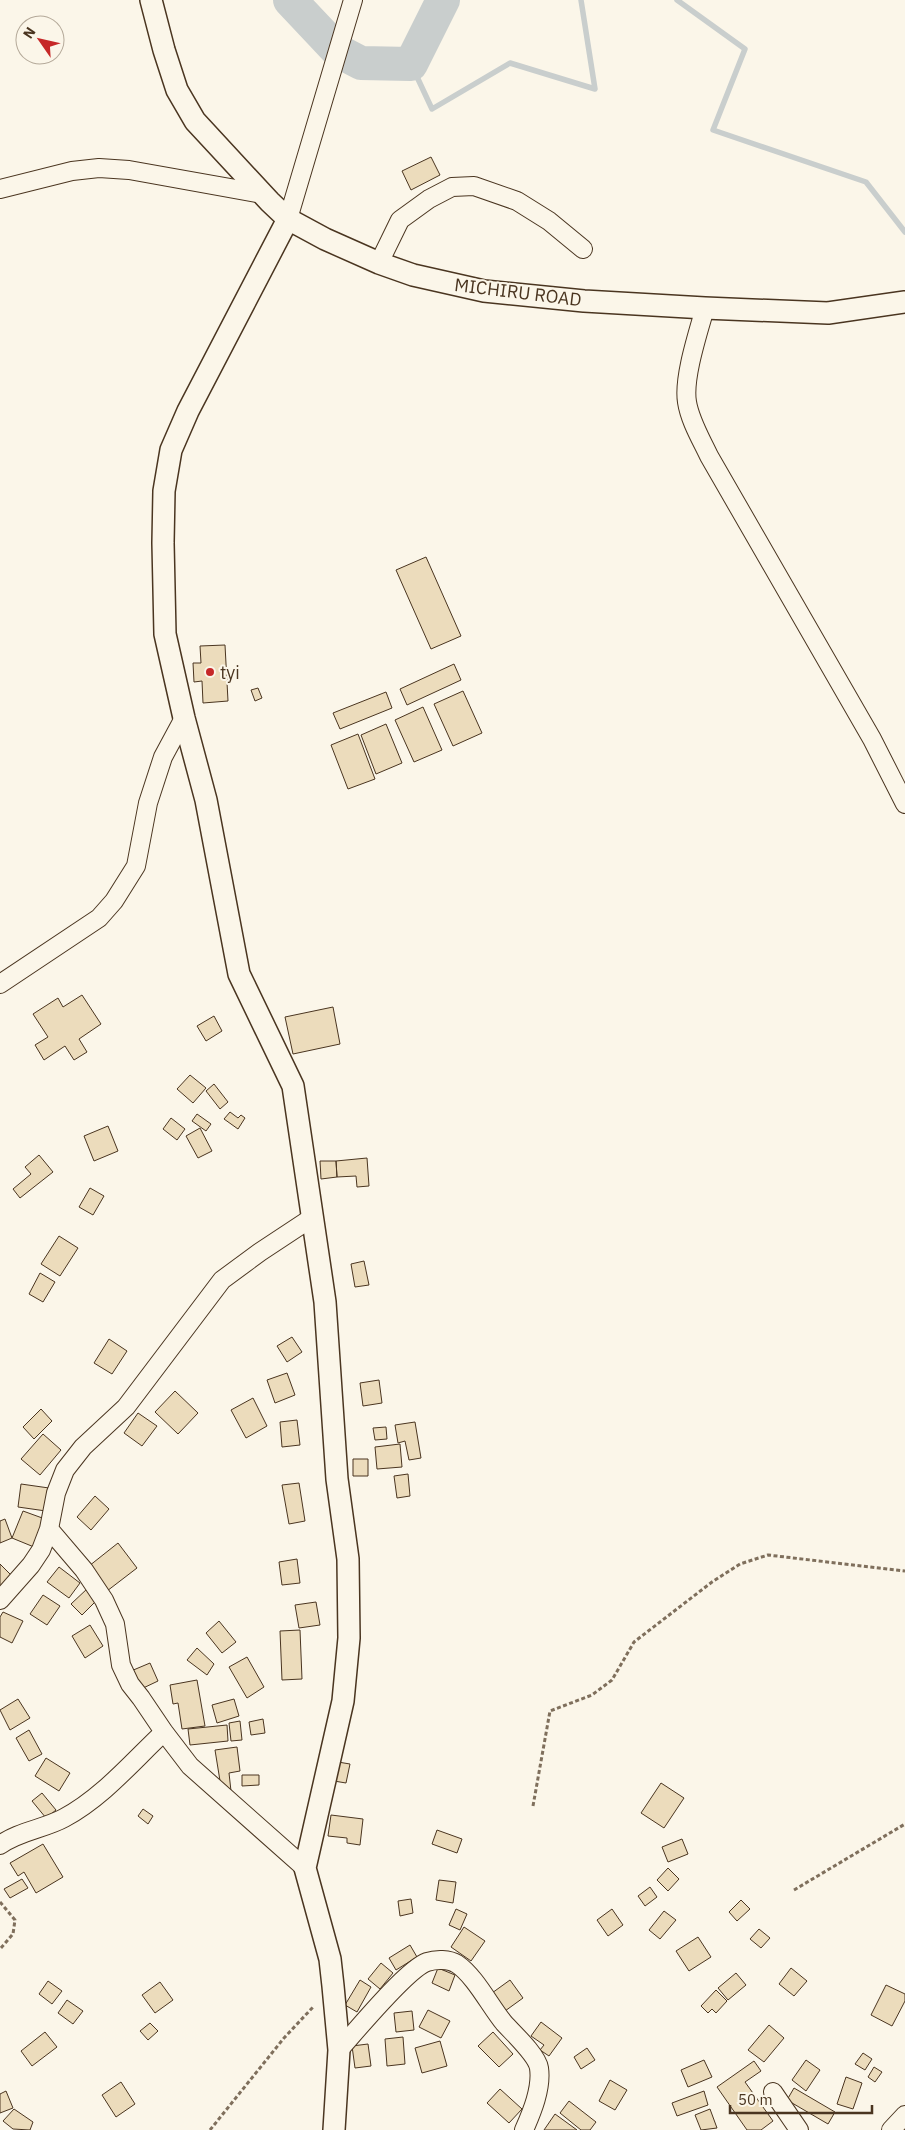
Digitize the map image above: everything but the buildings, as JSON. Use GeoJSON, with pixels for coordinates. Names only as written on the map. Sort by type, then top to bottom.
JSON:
{"type":"FeatureCollection","features":[{"type":"Feature","properties":{"kind":"street","name":"MICHIRU ROAD"},"geometry":{"type":"LineString","coordinates":[[151,0],[176,90],[195,121],[288,219],[325,240],[379,263],[413,275],[484,291],[584,301],[828,313],[905,302]]}},
{"type":"Feature","properties":{"kind":"street"},"geometry":{"type":"LineString","coordinates":[[334,2130],[339,2050],[333,1986],[330,1959],[305,1868],[343,1701],[349,1638],[348,1559],[337,1479],[325,1302],[293,1086],[239,974],[206,800],[184,718],[165,634],[163,543],[164,491],[171,450],[188,411],[288,219],[353,0]]}},
{"type":"Feature","properties":{"kind":"street"},"geometry":{"type":"LineString","coordinates":[[0,189],[72,171],[99,168],[129,170],[263,194]]}},
{"type":"Feature","properties":{"kind":"street"},"geometry":{"type":"LineString","coordinates":[[379,263],[400,220],[428,199],[452,187],[474,186],[517,202],[549,221],[583,250]]}},
{"type":"Feature","properties":{"kind":"street"},"geometry":{"type":"LineString","coordinates":[[705,308],[690,365],[686,402],[690,412],[709,456],[872,739],[905,804]]}},
{"type":"Feature","properties":{"kind":"street"},"geometry":{"type":"LineString","coordinates":[[0,984],[99,918],[114,901],[136,866],[148,803],[163,757],[184,718]]}},
{"type":"Feature","properties":{"kind":"street"},"geometry":{"type":"LineString","coordinates":[[0,1600],[31,1565],[41,1550],[49,1529],[56,1494],[65,1470],[83,1447],[126,1407],[222,1280],[313,1217]]}},
{"type":"Feature","properties":{"kind":"street"},"geometry":{"type":"LineString","coordinates":[[49,1529],[84,1570],[104,1600],[115,1624],[121,1665],[130,1684],[164,1732],[190,1766],[305,1868]]}},
{"type":"Feature","properties":{"kind":"street"},"geometry":{"type":"LineString","coordinates":[[0,1845],[23,1833],[65,1818],[92,1799],[164,1732]]}},
{"type":"Feature","properties":{"kind":"street"},"geometry":{"type":"LineString","coordinates":[[339,2050],[407,1976],[426,1962],[442,1959],[456,1964],[469,1977],[494,2011],[524,2045],[539,2067],[538,2091],[524,2130]]}},
{"type":"Feature","properties":{"kind":"street"},"geometry":{"type":"LineString","coordinates":[[773,2092],[799,2130]]}},
{"type":"Feature","properties":{"kind":"street"},"geometry":{"type":"LineString","coordinates":[[891,2130],[905,2115]]}},
{"type":"Feature","properties":{"kind":"path"},"geometry":{"type":"LineString","coordinates":[[533,1806],[550,1711],[592,1694],[612,1680],[634,1642],[712,1582],[740,1564],[768,1555],[905,1571]]}},
{"type":"Feature","properties":{"kind":"path"},"geometry":{"type":"LineString","coordinates":[[794,1890],[905,1824]]}},
{"type":"Feature","properties":{"kind":"path"},"geometry":{"type":"LineString","coordinates":[[0,1902],[15,1920],[14,1934],[0,1949]]}},
{"type":"Feature","properties":{"kind":"path"},"geometry":{"type":"LineString","coordinates":[[210,2130],[284,2038],[333,1986]]}},
{"type":"Feature","properties":{"kind":"waterway"},"geometry":{"type":"LineString","coordinates":[[290,0],[338,51],[361,63],[411,64],[443,0]]}},
{"type":"Feature","properties":{"kind":"waterway"},"geometry":{"type":"LineString","coordinates":[[411,64],[432,109],[510,63],[595,89],[581,0]]}},
{"type":"Feature","properties":{"kind":"waterway"},"geometry":{"type":"LineString","coordinates":[[677,0],[745,49],[713,130],[866,182],[905,232]]}},
{"type":"Feature","properties":{"kind":"place","name":"tyi"},"geometry":{"type":"Point","coordinates":[210,672]}}]}
